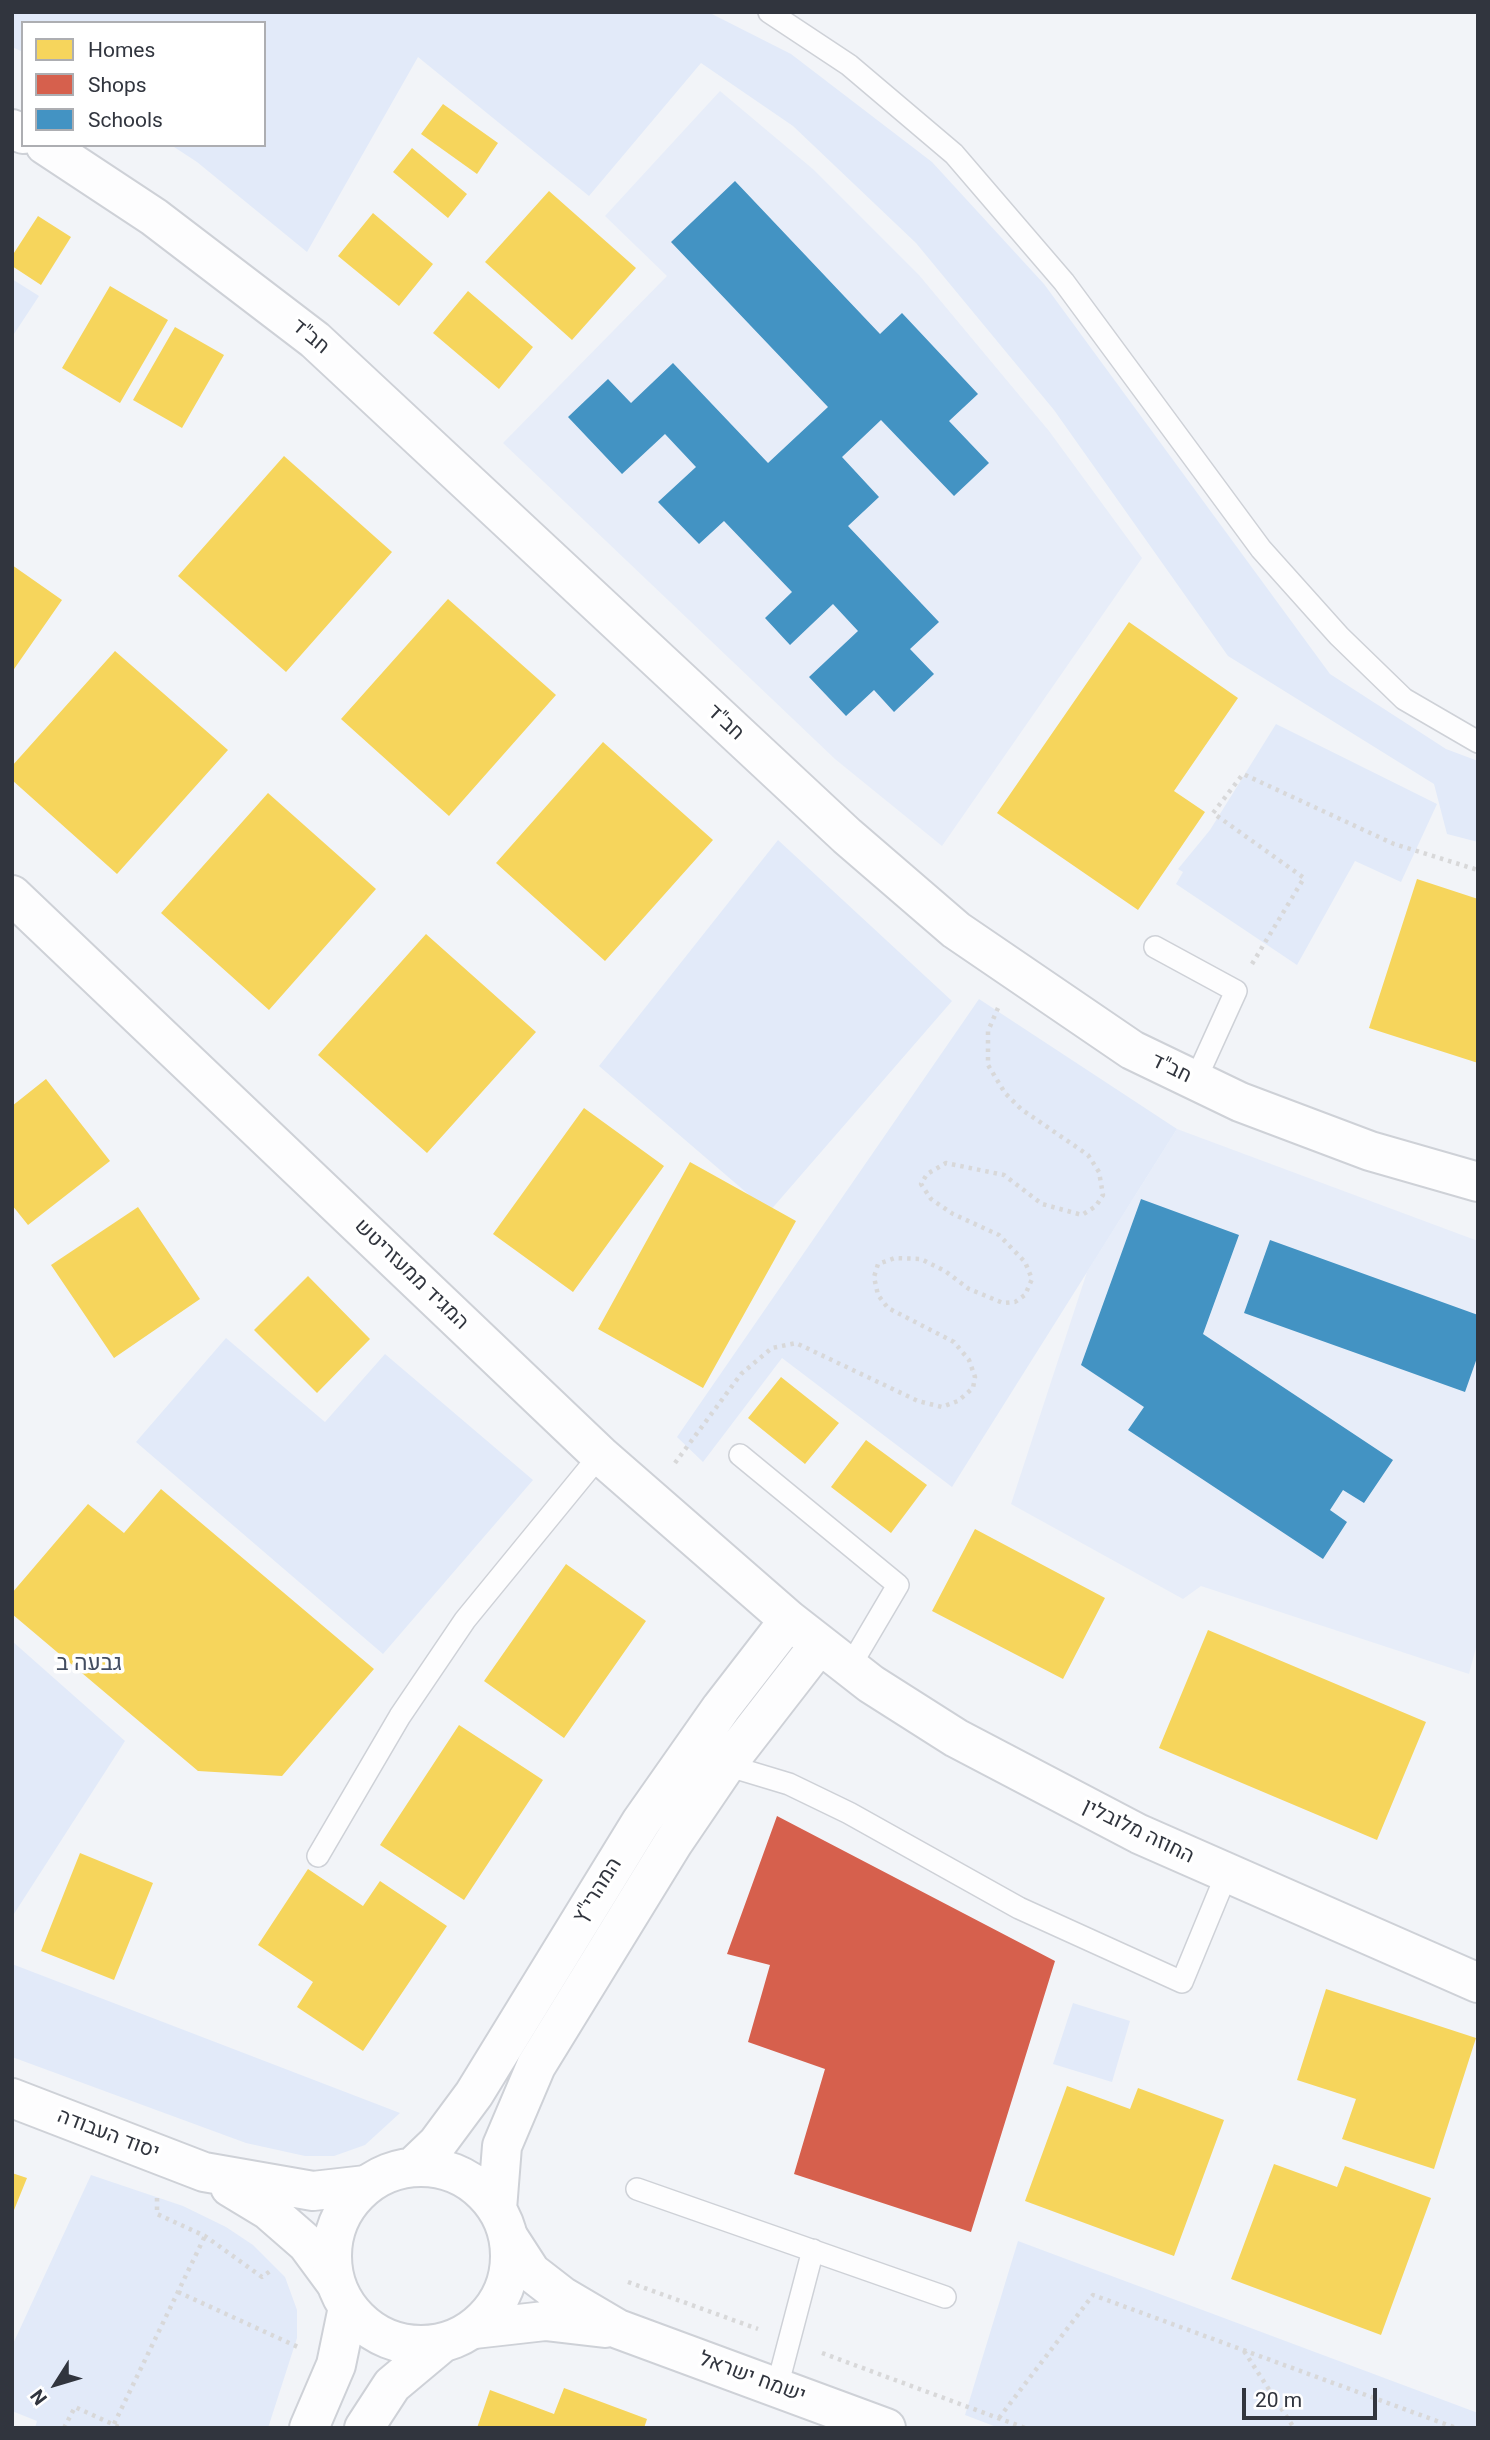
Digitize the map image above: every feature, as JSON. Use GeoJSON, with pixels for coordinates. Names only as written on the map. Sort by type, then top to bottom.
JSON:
{"type":"FeatureCollection","features":[{"type":"Feature","properties":{"kind":"street","name":"חב\"ד"},"geometry":{"type":"LineString","coordinates":[[48,147],[154,216],[315,340],[847,836],[956,930],[1132,1051],[1240,1102],[1370,1151],[1478,1182]]}},
{"type":"Feature","properties":{"kind":"street","name":"המגיד ממעזריטש"},"geometry":{"type":"LineString","coordinates":[[12,895],[600,1455],[818,1645]]}},
{"type":"Feature","properties":{"kind":"street","name":"המהרי\"ץ"},"geometry":{"type":"LineString","coordinates":[[414,2166],[437,2144],[468,2103],[640,1822],[721,1708],[789,1620]]}},
{"type":"Feature","properties":{"kind":"street","name":"החוזה מלובלין"},"geometry":{"type":"LineString","coordinates":[[818,1645],[956,1738],[1139,1834],[1478,1983]]}},
{"type":"Feature","properties":{"kind":"street","name":"המהרי\"ץ"},"geometry":{"type":"LineString","coordinates":[[503,2223],[502,2146],[536,2066],[673,1843],[726,1765],[818,1645]]}},
{"type":"Feature","properties":{"kind":"street","name":"יסוד העבודה"},"geometry":{"type":"LineString","coordinates":[[12,2098],[204,2172],[313,2191],[366,2185]]}},
{"type":"Feature","properties":{"kind":"street"},"geometry":{"type":"LineString","coordinates":[[309,2428],[337,2365],[341,2295],[333,2238],[340,2218],[351,2200],[380,2176],[414,2166],[438,2168],[461,2176],[481,2190],[503,2223],[510,2264],[505,2289],[492,2311],[392,2385],[364,2428]]}},
{"type":"Feature","properties":{"kind":"street","name":"יסוד העבודה"},"geometry":{"type":"LineString","coordinates":[[204,2172],[268,2210],[307,2244],[341,2295]]}},
{"type":"Feature","properties":{"kind":"street","name":"ישמח ישראל"},"geometry":{"type":"LineString","coordinates":[[503,2223],[531,2272],[562,2296],[618,2329],[886,2428]]}},
{"type":"Feature","properties":{"kind":"street"},"geometry":{"type":"LineString","coordinates":[[341,2295],[362,2323],[389,2339],[420,2346],[457,2337]]}},
{"type":"Feature","properties":{"kind":"street","name":"ישמח ישראל"},"geometry":{"type":"LineString","coordinates":[[457,2337],[545,2321],[618,2329]]}},
{"type":"Feature","properties":{"kind":"lane"},"geometry":{"type":"LineString","coordinates":[[769,12],[849,65],[954,155],[1064,282],[1261,550],[1339,636],[1404,699],[1478,742]]}},
{"type":"Feature","properties":{"kind":"lane"},"geometry":{"type":"LineString","coordinates":[[1155,947],[1236,991],[1195,1081]]}},
{"type":"Feature","properties":{"kind":"lane"},"geometry":{"type":"LineString","coordinates":[[318,1856],[400,1716],[465,1620],[600,1455]]}},
{"type":"Feature","properties":{"kind":"lane"},"geometry":{"type":"LineString","coordinates":[[740,1455],[898,1585],[849,1668]]}},
{"type":"Feature","properties":{"kind":"lane"},"geometry":{"type":"LineString","coordinates":[[726,1765],[789,1784],[849,1813],[1019,1908],[1182,1982],[1227,1873]]}},
{"type":"Feature","properties":{"kind":"lane"},"geometry":{"type":"LineString","coordinates":[[637,2189],[945,2297]]}},
{"type":"Feature","properties":{"kind":"lane"},"geometry":{"type":"LineString","coordinates":[[777,2387],[813,2250]]}},
{"type":"Feature","properties":{"kind":"path"},"geometry":{"type":"LineString","coordinates":[[1236,991],[1304,878],[1213,813],[1243,774],[1394,844],[1478,870]]}},
{"type":"Feature","properties":{"kind":"path"},"geometry":{"type":"LineString","coordinates":[[649,1497],[741,1374],[772,1348],[796,1343],[918,1401],[942,1406],[958,1401],[973,1388],[975,1377],[969,1360],[954,1342],[888,1308],[877,1294],[874,1277],[878,1264],[895,1258],[921,1259],[945,1271],[969,1290],[1003,1303],[1015,1302],[1025,1295],[1032,1279],[1016,1250],[999,1235],[953,1214],[931,1199],[921,1184],[927,1174],[947,1163],[1004,1175],[1042,1205],[1082,1215],[1096,1206],[1103,1195],[1099,1172],[1088,1155],[1021,1109],[1005,1093],[988,1065],[988,1031],[1015,972]]}},
{"type":"Feature","properties":{"kind":"path"},"geometry":{"type":"LineString","coordinates":[[158,2155],[157,2214],[205,2236],[262,2277],[307,2244]]}},
{"type":"Feature","properties":{"kind":"path"},"geometry":{"type":"LineString","coordinates":[[114,2424],[205,2236]]}},
{"type":"Feature","properties":{"kind":"path"},"geometry":{"type":"LineString","coordinates":[[178,2292],[337,2365]]}},
{"type":"Feature","properties":{"kind":"path"},"geometry":{"type":"LineString","coordinates":[[999,2418],[1093,2295],[1456,2428]]}},
{"type":"Feature","properties":{"kind":"path"},"geometry":{"type":"LineString","coordinates":[[1243,2350],[1294,2428]]}},
{"type":"Feature","properties":{"kind":"path"},"geometry":{"type":"LineString","coordinates":[[64,2428],[75,2407],[121,2428]]}},
{"type":"Feature","properties":{"kind":"shaded area"},"geometry":{"type":"Polygon","coordinates":[[[12,12],[708,12],[791,54],[932,162],[1044,284],[1330,674],[1446,749],[1478,761],[1478,842],[1447,834],[1434,784],[1228,656],[1054,410],[916,243],[793,126],[701,63],[589,196],[418,57],[307,252],[197,162],[174,147],[266,147],[266,21],[21,21],[21,51],[12,47],[12,12]]]}},
{"type":"Feature","properties":{"kind":"shaded area"},"geometry":{"type":"Polygon","coordinates":[[[720,91],[814,170],[919,275],[1049,431],[1142,558],[942,846],[835,759],[503,443],[667,276],[605,216],[720,91]]]}},
{"type":"Feature","properties":{"kind":"shaded area"},"geometry":{"type":"Polygon","coordinates":[[[12,279],[39,296],[12,337],[12,279]]]}},
{"type":"Feature","properties":{"kind":"shaded area"},"geometry":{"type":"Polygon","coordinates":[[[1276,724],[1437,804],[1401,882],[1355,861],[1297,965],[1176,884],[1183,872],[1178,869],[1210,830],[1276,724]]]}},
{"type":"Feature","properties":{"kind":"shaded area"},"geometry":{"type":"Polygon","coordinates":[[[778,840],[952,1001],[769,1212],[599,1066],[778,840]]]}},
{"type":"Feature","properties":{"kind":"shaded area"},"geometry":{"type":"Polygon","coordinates":[[[979,999],[1177,1129],[952,1487],[782,1358],[703,1462],[677,1437],[979,999]]]}},
{"type":"Feature","properties":{"kind":"shaded area"},"geometry":{"type":"Polygon","coordinates":[[[1177,1129],[1478,1241],[1478,1640],[1469,1674],[1201,1586],[1183,1599],[1011,1504],[1087,1272],[1177,1129]]]}},
{"type":"Feature","properties":{"kind":"shaded area"},"geometry":{"type":"Polygon","coordinates":[[[226,1338],[325,1422],[385,1354],[533,1480],[383,1654],[136,1442],[226,1338]]]}},
{"type":"Feature","properties":{"kind":"shaded area"},"geometry":{"type":"Polygon","coordinates":[[[12,1641],[125,1741],[12,1917],[12,1641]]]}},
{"type":"Feature","properties":{"kind":"shaded area"},"geometry":{"type":"Polygon","coordinates":[[[12,1964],[400,2113],[365,2145],[334,2156],[305,2156],[246,2143],[12,2057],[12,1964]]]}},
{"type":"Feature","properties":{"kind":"shaded area"},"geometry":{"type":"Polygon","coordinates":[[[1073,2003],[1130,2021],[1112,2082],[1053,2064],[1073,2003]]]}},
{"type":"Feature","properties":{"kind":"shaded area"},"geometry":{"type":"Polygon","coordinates":[[[91,2175],[183,2206],[226,2227],[253,2245],[285,2277],[297,2310],[297,2338],[268,2428],[35,2428],[37,2421],[12,2411],[12,2346],[91,2175]]]}},
{"type":"Feature","properties":{"kind":"shaded area"},"geometry":{"type":"Polygon","coordinates":[[[1018,2241],[1478,2413],[1478,2428],[999,2428],[965,2415],[1018,2241]]]}},
{"type":"Feature","properties":{"kind":"building: Homes"},"geometry":{"type":"Polygon","coordinates":[[[443,104],[498,143],[477,174],[421,134],[443,104]]]}},
{"type":"Feature","properties":{"kind":"building: Homes"},"geometry":{"type":"Polygon","coordinates":[[[412,148],[467,194],[448,218],[393,172],[412,148]]]}},
{"type":"Feature","properties":{"kind":"building: Homes"},"geometry":{"type":"Polygon","coordinates":[[[549,191],[636,268],[572,340],[485,262],[549,191]]]}},
{"type":"Feature","properties":{"kind":"building: Homes"},"geometry":{"type":"Polygon","coordinates":[[[373,213],[433,264],[399,306],[338,256],[373,213]]]}},
{"type":"Feature","properties":{"kind":"building: Homes"},"geometry":{"type":"Polygon","coordinates":[[[38,216],[71,237],[41,285],[12,266],[12,256],[38,216]]]}},
{"type":"Feature","properties":{"kind":"building: Homes"},"geometry":{"type":"Polygon","coordinates":[[[110,286],[168,320],[120,403],[62,368],[110,286]]]}},
{"type":"Feature","properties":{"kind":"building: Homes"},"geometry":{"type":"Polygon","coordinates":[[[468,291],[533,347],[499,389],[433,333],[468,291]]]}},
{"type":"Feature","properties":{"kind":"building: Homes"},"geometry":{"type":"Polygon","coordinates":[[[175,327],[224,355],[182,428],[133,400],[175,327]]]}},
{"type":"Feature","properties":{"kind":"building: Homes"},"geometry":{"type":"Polygon","coordinates":[[[284,456],[392,552],[286,672],[178,576],[284,456]]]}},
{"type":"Feature","properties":{"kind":"building: Homes"},"geometry":{"type":"Polygon","coordinates":[[[12,565],[62,600],[12,672],[12,565]]]}},
{"type":"Feature","properties":{"kind":"building: Homes"},"geometry":{"type":"Polygon","coordinates":[[[448,599],[556,695],[449,816],[341,719],[448,599]]]}},
{"type":"Feature","properties":{"kind":"building: Homes"},"geometry":{"type":"Polygon","coordinates":[[[1129,622],[1238,698],[1174,791],[1205,812],[1138,910],[997,813],[1129,622]]]}},
{"type":"Feature","properties":{"kind":"building: Homes"},"geometry":{"type":"Polygon","coordinates":[[[115,651],[228,750],[117,874],[12,780],[12,766],[115,651]]]}},
{"type":"Feature","properties":{"kind":"building: Homes"},"geometry":{"type":"Polygon","coordinates":[[[603,742],[713,840],[605,961],[496,863],[603,742]]]}},
{"type":"Feature","properties":{"kind":"building: Homes"},"geometry":{"type":"Polygon","coordinates":[[[268,793],[376,889],[269,1010],[161,913],[268,793]]]}},
{"type":"Feature","properties":{"kind":"building: Homes"},"geometry":{"type":"Polygon","coordinates":[[[1417,879],[1478,899],[1478,1063],[1369,1028],[1417,879]]]}},
{"type":"Feature","properties":{"kind":"building: Homes"},"geometry":{"type":"Polygon","coordinates":[[[426,934],[536,1032],[427,1153],[318,1055],[426,934]]]}},
{"type":"Feature","properties":{"kind":"building: Homes"},"geometry":{"type":"Polygon","coordinates":[[[46,1079],[110,1161],[28,1225],[12,1205],[12,1106],[46,1079]]]}},
{"type":"Feature","properties":{"kind":"building: Homes"},"geometry":{"type":"Polygon","coordinates":[[[584,1108],[664,1166],[573,1292],[493,1234],[584,1108]]]}},
{"type":"Feature","properties":{"kind":"building: Homes"},"geometry":{"type":"Polygon","coordinates":[[[690,1162],[796,1221],[703,1388],[598,1329],[690,1162]]]}},
{"type":"Feature","properties":{"kind":"building: Homes"},"geometry":{"type":"Polygon","coordinates":[[[138,1207],[200,1299],[114,1358],[51,1265],[138,1207]]]}},
{"type":"Feature","properties":{"kind":"building: Homes"},"geometry":{"type":"Polygon","coordinates":[[[308,1276],[370,1339],[317,1393],[254,1330],[308,1276]]]}},
{"type":"Feature","properties":{"kind":"building: Homes"},"geometry":{"type":"Polygon","coordinates":[[[781,1377],[839,1423],[805,1464],[748,1418],[781,1377]]]}},
{"type":"Feature","properties":{"kind":"building: Homes"},"geometry":{"type":"Polygon","coordinates":[[[866,1440],[927,1485],[891,1533],[831,1487],[866,1440]]]}},
{"type":"Feature","properties":{"kind":"building: Homes"},"geometry":{"type":"Polygon","coordinates":[[[161,1489],[374,1669],[282,1776],[198,1771],[12,1614],[12,1593],[88,1504],[124,1533],[161,1489]]]}},
{"type":"Feature","properties":{"kind":"building: Homes"},"geometry":{"type":"Polygon","coordinates":[[[975,1529],[1105,1598],[1063,1679],[932,1611],[975,1529]]]}},
{"type":"Feature","properties":{"kind":"building: Homes"},"geometry":{"type":"Polygon","coordinates":[[[566,1564],[646,1621],[564,1738],[484,1681],[566,1564]]]}},
{"type":"Feature","properties":{"kind":"building: Homes"},"geometry":{"type":"Polygon","coordinates":[[[1208,1630],[1426,1722],[1377,1840],[1159,1748],[1208,1630]]]}},
{"type":"Feature","properties":{"kind":"building: Homes"},"geometry":{"type":"Polygon","coordinates":[[[459,1725],[543,1780],[464,1900],[380,1845],[459,1725]]]}},
{"type":"Feature","properties":{"kind":"building: Homes"},"geometry":{"type":"Polygon","coordinates":[[[80,1853],[153,1883],[114,1980],[41,1951],[80,1853]]]}},
{"type":"Feature","properties":{"kind":"building: Homes"},"geometry":{"type":"Polygon","coordinates":[[[308,1869],[363,1906],[380,1881],[447,1926],[363,2051],[297,2007],[313,1982],[258,1945],[308,1869]]]}},
{"type":"Feature","properties":{"kind":"building: Homes"},"geometry":{"type":"Polygon","coordinates":[[[1326,1989],[1476,2038],[1434,2169],[1342,2139],[1356,2099],[1297,2080],[1326,1989]]]}},
{"type":"Feature","properties":{"kind":"building: Homes"},"geometry":{"type":"Polygon","coordinates":[[[1067,2086],[1130,2109],[1138,2088],[1224,2120],[1174,2256],[1025,2201],[1067,2086]]]}},
{"type":"Feature","properties":{"kind":"building: Homes"},"geometry":{"type":"Polygon","coordinates":[[[1274,2164],[1337,2187],[1345,2166],[1431,2198],[1381,2335],[1231,2279],[1274,2164]]]}},
{"type":"Feature","properties":{"kind":"building: Homes"},"geometry":{"type":"Polygon","coordinates":[[[12,2173],[27,2178],[12,2215],[12,2173]]]}},
{"type":"Feature","properties":{"kind":"building: Homes"},"geometry":{"type":"Polygon","coordinates":[[[564,2388],[647,2419],[644,2428],[477,2428],[490,2390],[554,2414],[564,2388]]]}},
{"type":"Feature","properties":{"kind":"building: Shops"},"geometry":{"type":"Polygon","coordinates":[[[777,1816],[1055,1961],[971,2232],[794,2174],[825,2069],[748,2042],[770,1965],[727,1954],[777,1816]]]}},
{"type":"Feature","properties":{"kind":"building: Schools"},"geometry":{"type":"Polygon","coordinates":[[[735,181],[880,334],[902,313],[978,394],[949,421],[989,463],[954,496],[881,420],[842,457],[879,497],[848,526],[939,622],[910,649],[934,674],[894,712],[874,690],[846,716],[809,677],[858,631],[833,604],[790,645],[765,618],[792,592],[724,521],[699,544],[658,502],[696,467],[665,434],[622,474],[568,417],[608,379],[631,403],[673,363],[768,463],[828,407],[671,242],[735,181]]]}},
{"type":"Feature","properties":{"kind":"building: Schools"},"geometry":{"type":"Polygon","coordinates":[[[1141,1199],[1239,1235],[1203,1334],[1393,1460],[1364,1503],[1343,1490],[1330,1510],[1347,1522],[1323,1559],[1128,1430],[1144,1407],[1081,1365],[1141,1199]]]}},
{"type":"Feature","properties":{"kind":"building: Schools"},"geometry":{"type":"Polygon","coordinates":[[[1270,1240],[1478,1315],[1478,1355],[1465,1392],[1244,1313],[1270,1240]]]}},
{"type":"Feature","properties":{"kind":"district","name":"גבעה ב"},"geometry":{"type":"Point","coordinates":[89,1664]}}]}
